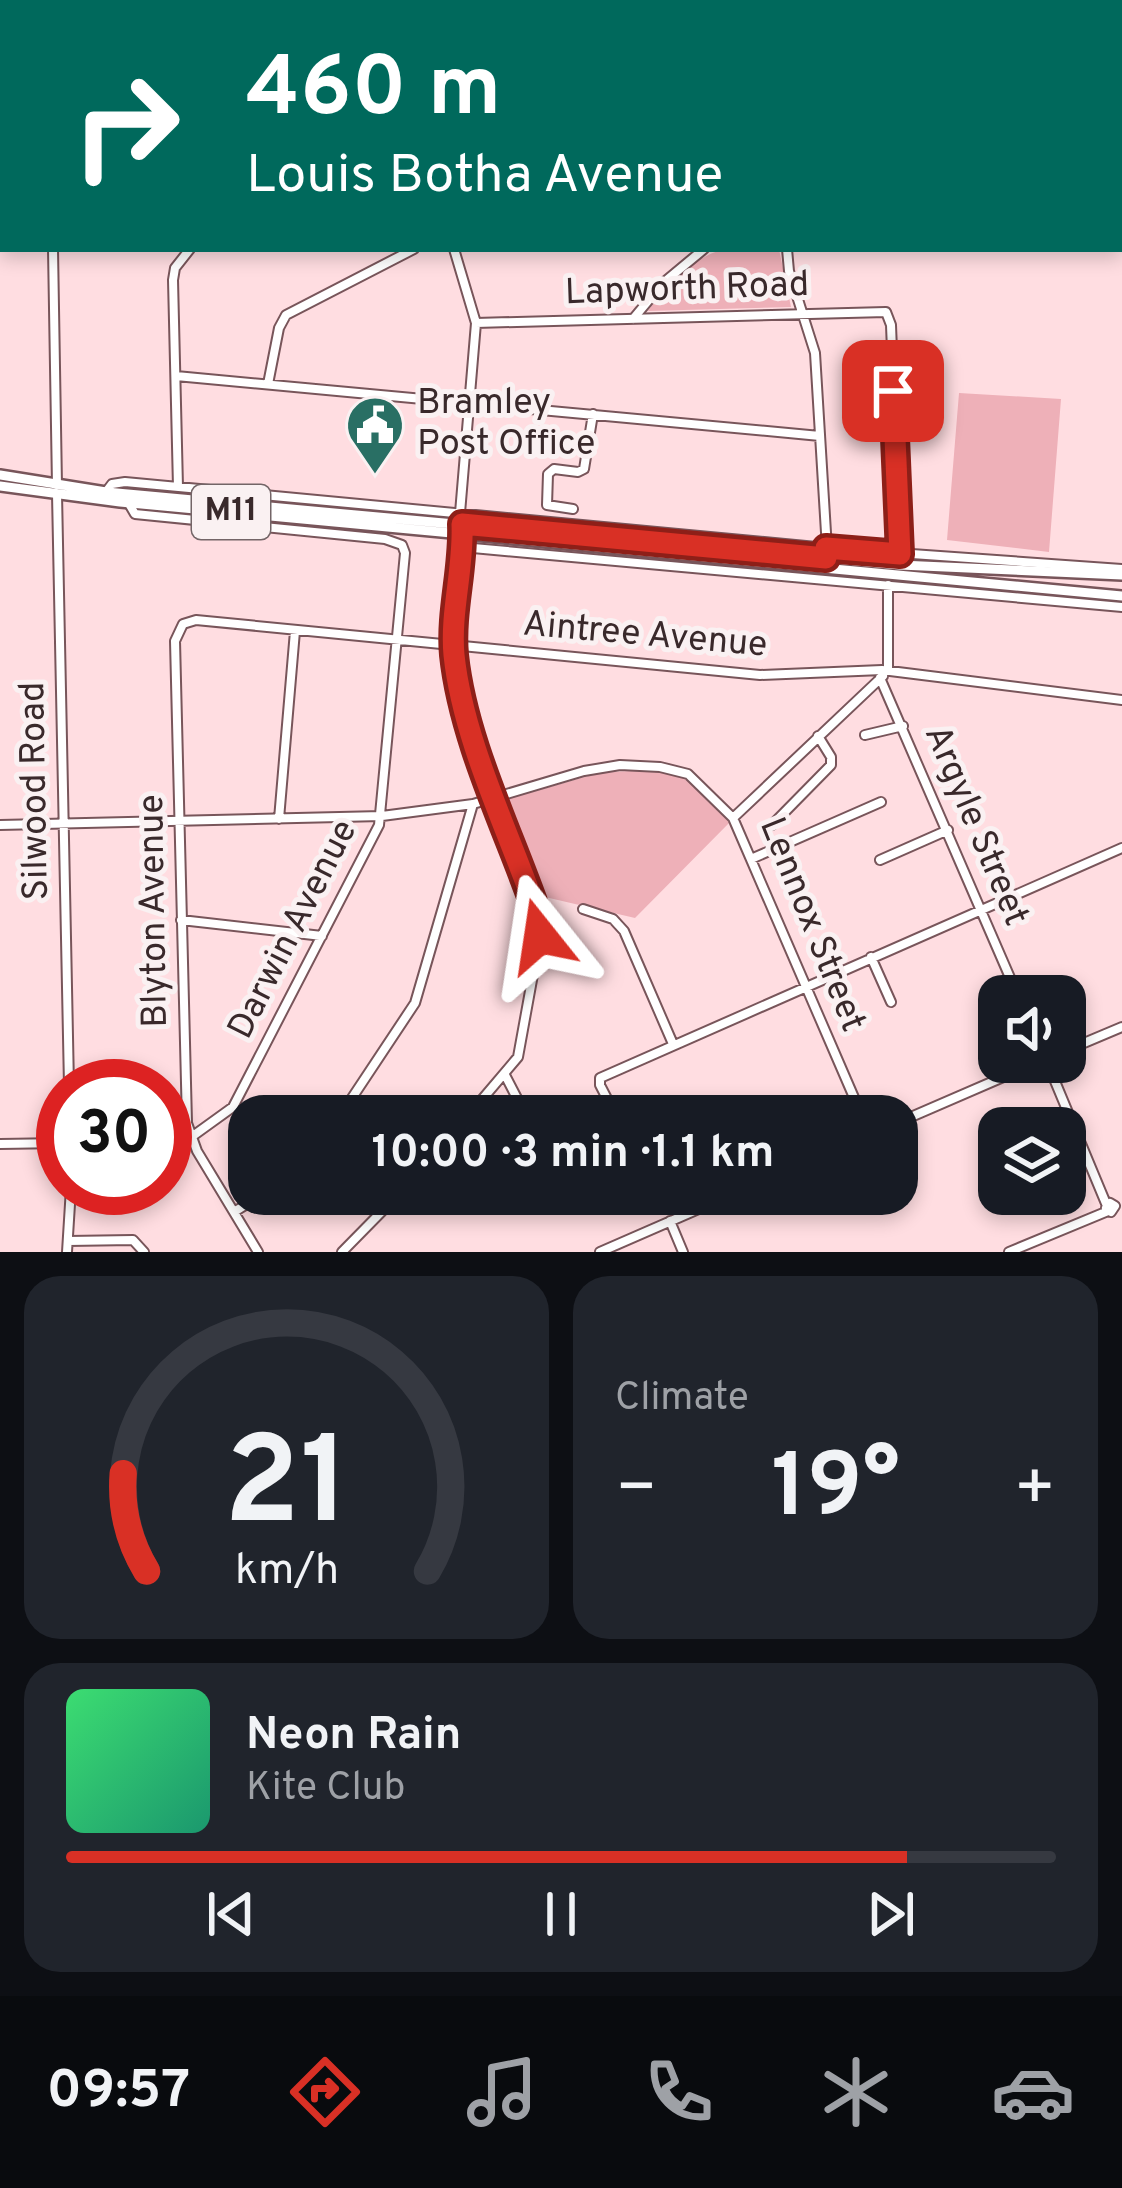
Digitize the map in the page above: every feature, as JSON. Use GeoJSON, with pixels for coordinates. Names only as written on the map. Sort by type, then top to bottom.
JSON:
{"type":"FeatureCollection","features":[{"type":"Feature","properties":{"kind":"main road","name":"M11"},"geometry":{"type":"LineString","coordinates":[[0,476],[128,502],[462,529]]}},
{"type":"Feature","properties":{"kind":"main road","name":"M11"},"geometry":{"type":"LineString","coordinates":[[0,486],[826,558],[1122,572]]}},
{"type":"Feature","properties":{"kind":"main road","name":"M11"},"geometry":{"type":"LineString","coordinates":[[826,558],[1122,596]]}},
{"type":"Feature","properties":{"kind":"street","name":"Silwood Road"},"geometry":{"type":"LineString","coordinates":[[53,252],[68,1059]]}},
{"type":"Feature","properties":{"kind":"street"},"geometry":{"type":"LineString","coordinates":[[178,487],[173,280],[188,252]]}},
{"type":"Feature","properties":{"kind":"street"},"geometry":{"type":"LineString","coordinates":[[268,384],[286,315],[408,252]]}},
{"type":"Feature","properties":{"kind":"street"},"geometry":{"type":"LineString","coordinates":[[455,252],[476,323],[454,645],[464,702],[537,913],[540,936],[518,1057],[487,1095]]}},
{"type":"Feature","properties":{"kind":"street"},"geometry":{"type":"LineString","coordinates":[[633,319],[668,278],[700,252]]}},
{"type":"Feature","properties":{"kind":"street"},"geometry":{"type":"LineString","coordinates":[[787,252],[815,353],[826,558]]}},
{"type":"Feature","properties":{"kind":"street","name":"Lapworth Road"},"geometry":{"type":"LineString","coordinates":[[476,323],[879,310],[888,314],[900,554]]}},
{"type":"Feature","properties":{"kind":"street"},"geometry":{"type":"LineString","coordinates":[[176,376],[820,436]]}},
{"type":"Feature","properties":{"kind":"street"},"geometry":{"type":"LineString","coordinates":[[573,509],[547,505],[548,473],[584,469],[593,414]]}},
{"type":"Feature","properties":{"kind":"street"},"geometry":{"type":"LineString","coordinates":[[106,492],[118,482],[178,487],[329,516],[385,539],[387,526]]}},
{"type":"Feature","properties":{"kind":"street"},"geometry":{"type":"LineString","coordinates":[[329,516],[460,511],[826,558],[900,554],[1122,572]]}},
{"type":"Feature","properties":{"kind":"street","name":"Darwin Avenue"},"geometry":{"type":"LineString","coordinates":[[192,1137],[232,1107],[382,816],[405,550],[385,539]]}},
{"type":"Feature","properties":{"kind":"street"},"geometry":{"type":"LineString","coordinates":[[462,548],[1122,607]]}},
{"type":"Feature","properties":{"kind":"street"},"geometry":{"type":"LineString","coordinates":[[884,675],[888,586]]}},
{"type":"Feature","properties":{"kind":"street","name":"Aintree Avenue"},"geometry":{"type":"LineString","coordinates":[[183,624],[196,620],[760,675],[884,675],[1122,700]]}},
{"type":"Feature","properties":{"kind":"street","name":"Blyton Avenue"},"geometry":{"type":"LineString","coordinates":[[183,624],[176,640],[185,1059]]}},
{"type":"Feature","properties":{"kind":"street"},"geometry":{"type":"LineString","coordinates":[[279,819],[295,631]]}},
{"type":"Feature","properties":{"kind":"street","name":"Argyle Street"},"geometry":{"type":"LineString","coordinates":[[884,675],[1009,975]]}},
{"type":"Feature","properties":{"kind":"street","name":"Lennox Street"},"geometry":{"type":"LineString","coordinates":[[853,1095],[734,818],[884,675]]}},
{"type":"Feature","properties":{"kind":"street"},"geometry":{"type":"LineString","coordinates":[[866,735],[902,726]]}},
{"type":"Feature","properties":{"kind":"street"},"geometry":{"type":"LineString","coordinates":[[772,825],[831,765],[818,736]]}},
{"type":"Feature","properties":{"kind":"street"},"geometry":{"type":"LineString","coordinates":[[0,825],[382,816],[473,804],[598,768],[660,767],[692,777],[734,818]]}},
{"type":"Feature","properties":{"kind":"street"},"geometry":{"type":"LineString","coordinates":[[751,859],[881,802]]}},
{"type":"Feature","properties":{"kind":"street"},"geometry":{"type":"LineString","coordinates":[[354,1095],[416,1003],[473,804]]}},
{"type":"Feature","properties":{"kind":"street"},"geometry":{"type":"LineString","coordinates":[[880,860],[948,830]]}},
{"type":"Feature","properties":{"kind":"street"},"geometry":{"type":"LineString","coordinates":[[605,1095],[600,1078],[1122,848]]}},
{"type":"Feature","properties":{"kind":"street"},"geometry":{"type":"LineString","coordinates":[[583,909],[613,919],[623,931],[673,1044]]}},
{"type":"Feature","properties":{"kind":"street"},"geometry":{"type":"LineString","coordinates":[[182,920],[322,936]]}},
{"type":"Feature","properties":{"kind":"street"},"geometry":{"type":"LineString","coordinates":[[872,958],[891,1002]]}},
{"type":"Feature","properties":{"kind":"street"},"geometry":{"type":"LineString","coordinates":[[1086,1042],[1122,1027]]}},
{"type":"Feature","properties":{"kind":"street"},"geometry":{"type":"LineString","coordinates":[[505,1075],[515,1095]]}},
{"type":"Feature","properties":{"kind":"street"},"geometry":{"type":"LineString","coordinates":[[918,1114],[992,1083]]}},
{"type":"Feature","properties":{"kind":"street"},"geometry":{"type":"LineString","coordinates":[[1009,1252],[1113,1206],[1052,1083]]}},
{"type":"Feature","properties":{"kind":"street","name":"Blyton Avenue"},"geometry":{"type":"LineString","coordinates":[[192,1141],[228,1202]]}},
{"type":"Feature","properties":{"kind":"street"},"geometry":{"type":"LineString","coordinates":[[0,1144],[36,1143]]}},
{"type":"Feature","properties":{"kind":"street"},"geometry":{"type":"LineString","coordinates":[[70,1215],[68,1246],[134,1240],[144,1252]]}},
{"type":"Feature","properties":{"kind":"street","name":"Blyton Avenue"},"geometry":{"type":"LineString","coordinates":[[236,1215],[258,1252]]}},
{"type":"Feature","properties":{"kind":"street"},"geometry":{"type":"LineString","coordinates":[[342,1252],[378,1215]]}},
{"type":"Feature","properties":{"kind":"street"},"geometry":{"type":"LineString","coordinates":[[600,1252],[684,1215]]}},
{"type":"Feature","properties":{"kind":"street"},"geometry":{"type":"LineString","coordinates":[[670,1221],[683,1252]]}},
{"type":"Feature","properties":{"kind":"shaded area"},"geometry":{"type":"Polygon","coordinates":[[[715,252],[780,252],[791,307],[648,311],[662,292],[715,252]]]}},
{"type":"Feature","properties":{"kind":"shaded area"},"geometry":{"type":"Polygon","coordinates":[[[959,393],[1061,399],[1049,552],[947,540],[959,393]]]}},
{"type":"Feature","properties":{"kind":"shaded area"},"geometry":{"type":"Polygon","coordinates":[[[599,773],[683,774],[733,819],[635,918],[545,897],[507,799],[599,773]]]}},
{"type":"Feature","properties":{"kind":"place","name":"Bramley Post Office"},"geometry":{"type":"Point","coordinates":[375,476]}},
{"type":"Feature","properties":{"kind":"route"},"geometry":{"type":"LineString","coordinates":[[540,936],[537,913],[469,720],[457,670],[454,645],[462,524],[826,558],[826,548],[900,554],[893,391]]}}]}
